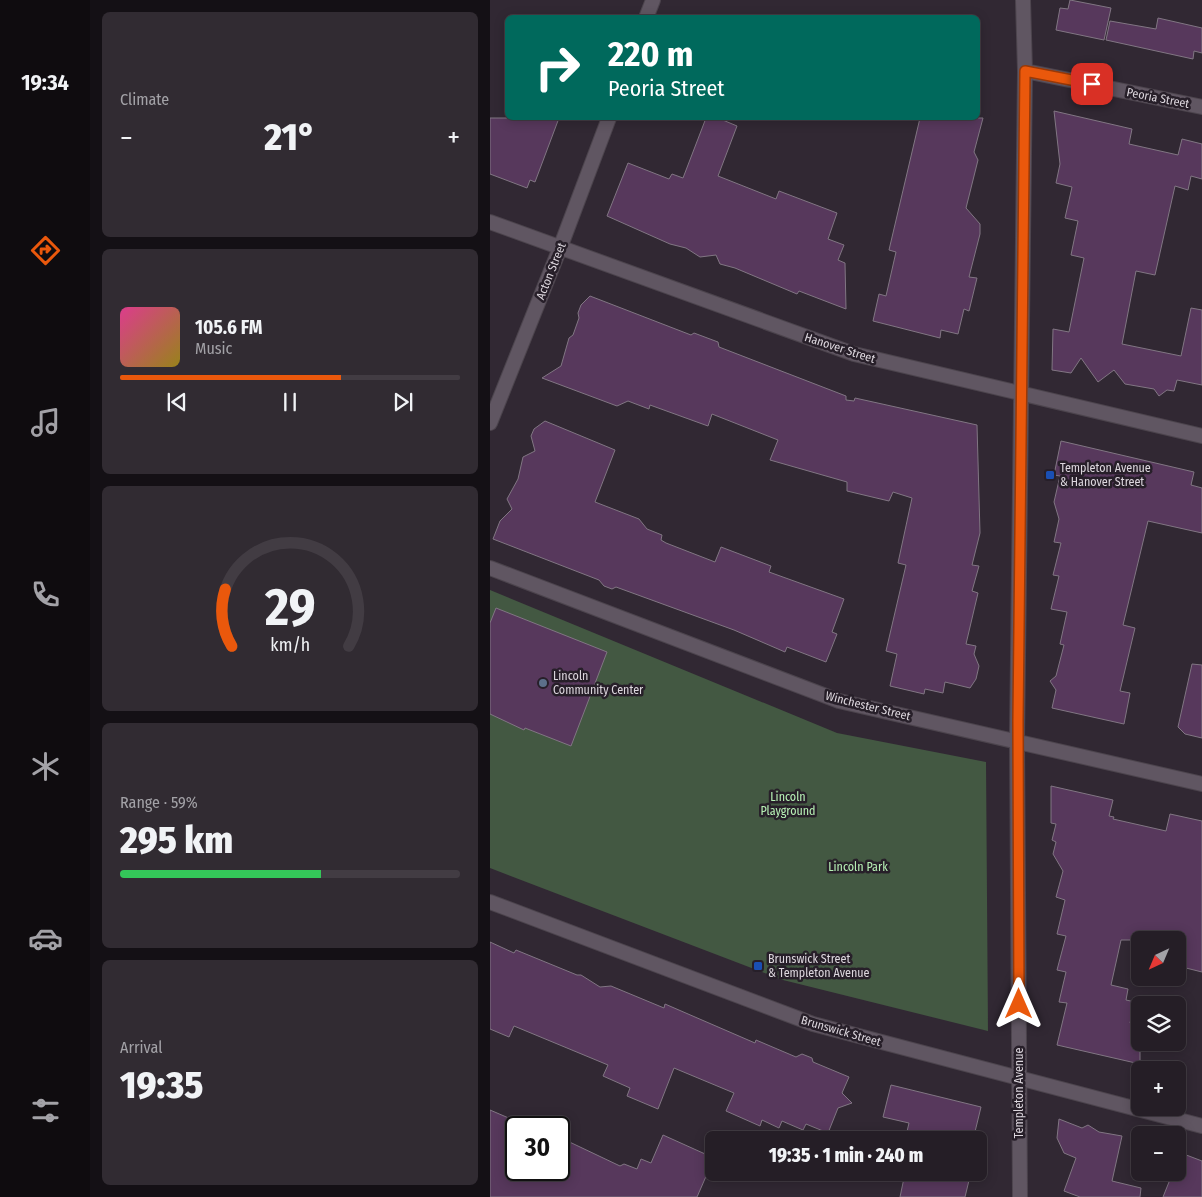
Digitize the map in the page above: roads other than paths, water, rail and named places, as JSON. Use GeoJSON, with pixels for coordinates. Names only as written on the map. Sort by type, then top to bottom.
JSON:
{"type":"FeatureCollection","features":[{"type":"Feature","properties":{"kind":"street"},"geometry":{"type":"LineString","coordinates":[[647,15],[653,0]]}},
{"type":"Feature","properties":{"kind":"street","name":"Templeton Avenue"},"geometry":{"type":"LineString","coordinates":[[1020,1197],[1017,740],[1025,71],[1023,0]]}},
{"type":"Feature","properties":{"kind":"street","name":"Peoria Street"},"geometry":{"type":"LineString","coordinates":[[1025,71],[1202,107]]}},
{"type":"Feature","properties":{"kind":"street","name":"Acton Street"},"geometry":{"type":"LineString","coordinates":[[490,423],[560,248],[608,120]]}},
{"type":"Feature","properties":{"kind":"street","name":"Hanover Street"},"geometry":{"type":"LineString","coordinates":[[490,222],[854,354],[1021,395],[1202,436]]}},
{"type":"Feature","properties":{"kind":"street","name":"Winchester Street"},"geometry":{"type":"LineString","coordinates":[[490,568],[839,701],[1017,740],[1202,784]]}},
{"type":"Feature","properties":{"kind":"street","name":"Brunswick Street"},"geometry":{"type":"LineString","coordinates":[[490,902],[813,1024],[1202,1126]]}},
{"type":"Feature","properties":{"kind":"place","name":"Templeton Avenue & Hanover Street"},"geometry":{"type":"Point","coordinates":[1050,475]}},
{"type":"Feature","properties":{"kind":"place","name":"Lincoln Community Center"},"geometry":{"type":"Point","coordinates":[543,683]}},
{"type":"Feature","properties":{"kind":"place","name":"Brunswick Street & Templeton Avenue"},"geometry":{"type":"Point","coordinates":[758,966]}},
{"type":"Feature","properties":{"kind":"park label","name":"Lincoln Playground"},"geometry":{"type":"Point","coordinates":[788,804]}},
{"type":"Feature","properties":{"kind":"park label","name":"Lincoln Park"},"geometry":{"type":"Point","coordinates":[858,867]}}]}
